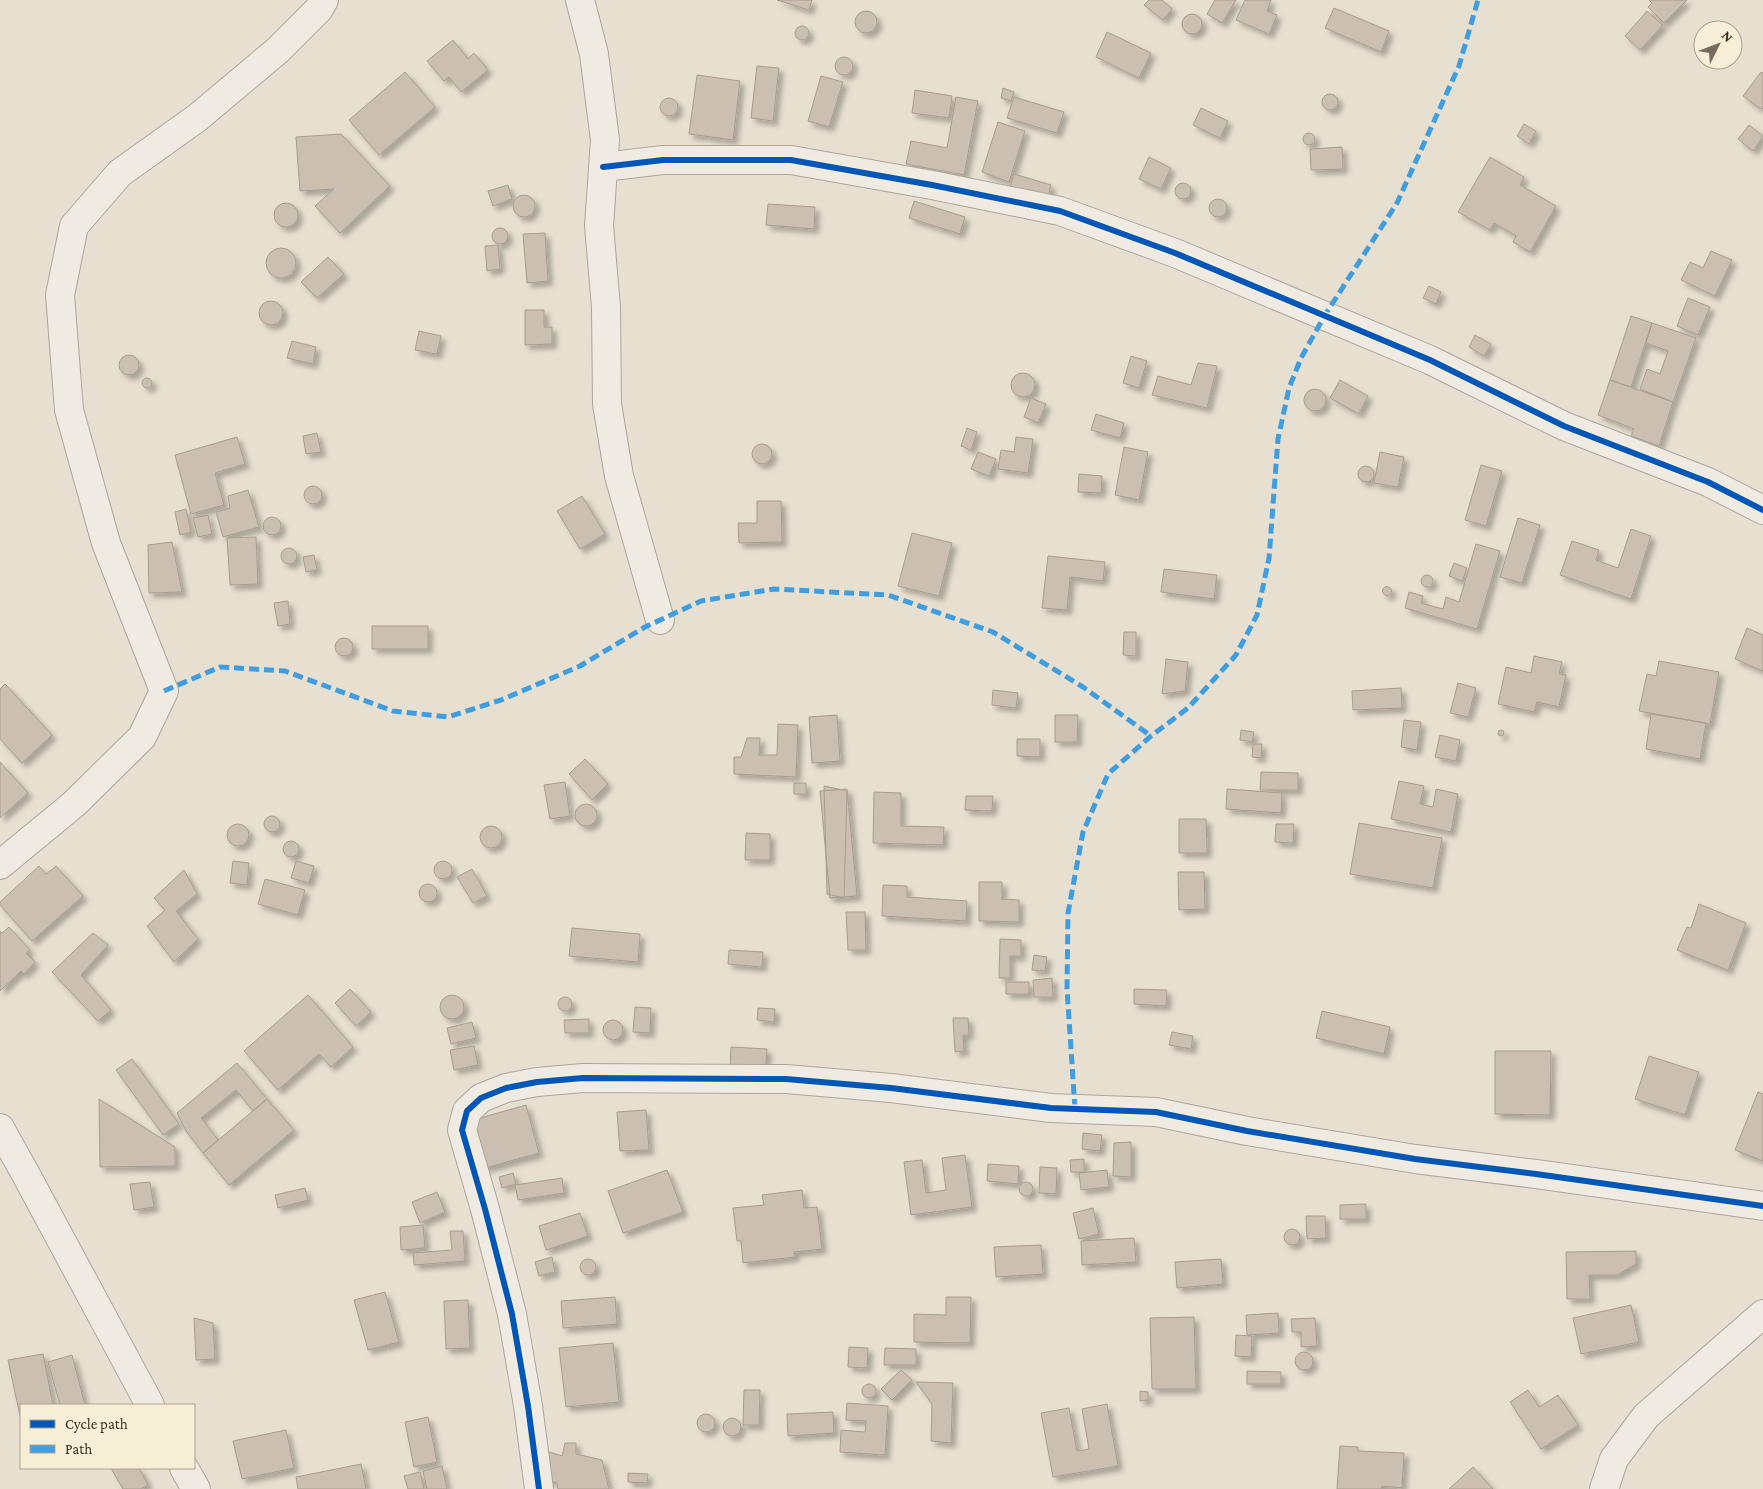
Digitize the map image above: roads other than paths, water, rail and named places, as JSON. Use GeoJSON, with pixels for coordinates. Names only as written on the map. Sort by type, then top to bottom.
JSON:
{"type":"FeatureCollection","features":[{"type":"Feature","properties":{"kind":"street"},"geometry":{"type":"LineString","coordinates":[[0,865],[74,804],[142,737],[164,691],[106,543],[69,410],[60,295],[74,226],[120,173],[197,118],[278,50],[320,9],[324,0]]}},
{"type":"Feature","properties":{"kind":"street"},"geometry":{"type":"LineString","coordinates":[[580,0],[594,54],[605,140],[599,226],[606,306],[608,404],[619,476],[660,620]]}},
{"type":"Feature","properties":{"kind":"street"},"geometry":{"type":"LineString","coordinates":[[603,167],[663,160],[792,160],[932,185],[1060,211],[1175,253],[1387,341],[1564,426],[1708,482],[1763,510]]}},
{"type":"Feature","properties":{"kind":"street"},"geometry":{"type":"LineString","coordinates":[[539,1489],[528,1406],[512,1314],[462,1130],[467,1111],[481,1098],[506,1088],[537,1082],[583,1078],[786,1079],[891,1088],[1051,1108],[1156,1112],[1248,1131],[1415,1159],[1763,1206]]}},
{"type":"Feature","properties":{"kind":"street"},"geometry":{"type":"LineString","coordinates":[[0,1128],[149,1404]]}},
{"type":"Feature","properties":{"kind":"street"},"geometry":{"type":"LineString","coordinates":[[1604,1489],[1614,1459],[1646,1416],[1763,1314]]}},
{"type":"Feature","properties":{"kind":"street"},"geometry":{"type":"LineString","coordinates":[[185,1469],[196,1489]]}}]}
